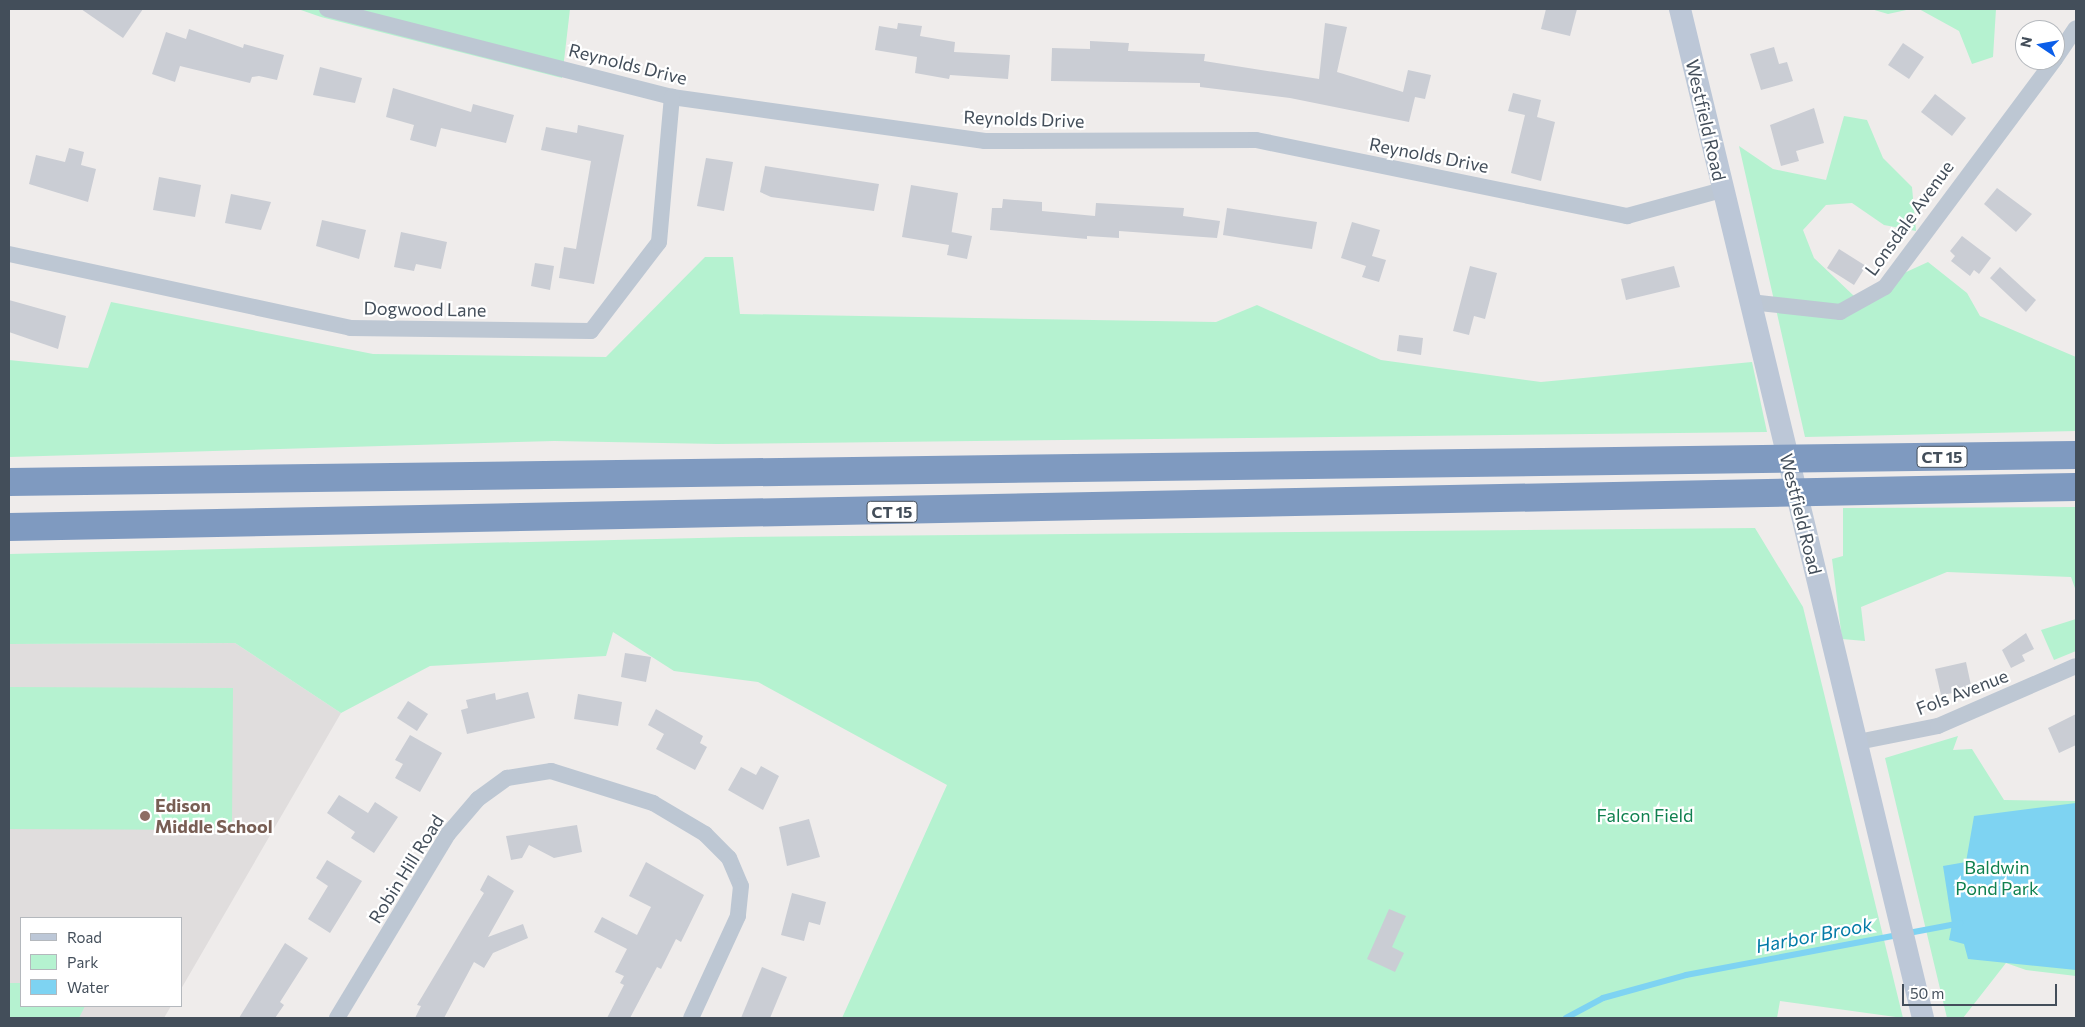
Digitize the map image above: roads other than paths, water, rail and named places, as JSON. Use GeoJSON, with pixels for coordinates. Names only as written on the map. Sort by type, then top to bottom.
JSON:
{"type":"FeatureCollection","features":[{"type":"Feature","properties":{"kind":"highway","name":"CT 15"},"geometry":{"type":"LineString","coordinates":[[9,482],[2076,455]]}},
{"type":"Feature","properties":{"kind":"highway","name":"CT 15"},"geometry":{"type":"LineString","coordinates":[[9,527],[2076,487]]}},
{"type":"Feature","properties":{"kind":"street","name":"Reynolds Drive"},"geometry":{"type":"LineString","coordinates":[[327,9],[672,97],[985,141],[1256,140],[1627,216],[1722,190]]}},
{"type":"Feature","properties":{"kind":"street","name":"Westfield Road"},"geometry":{"type":"LineString","coordinates":[[1680,9],[1722,190],[1858,742],[1923,1018]]}},
{"type":"Feature","properties":{"kind":"street","name":"Lonsdale Avenue"},"geometry":{"type":"LineString","coordinates":[[2065,44],[2076,28]]}},
{"type":"Feature","properties":{"kind":"street","name":"Lonsdale Avenue"},"geometry":{"type":"LineString","coordinates":[[1750,302],[1840,312],[1886,287],[2046,70]]}},
{"type":"Feature","properties":{"kind":"street","name":"Dogwood Lane"},"geometry":{"type":"LineString","coordinates":[[9,254],[350,328],[591,331],[659,242],[672,97]]}},
{"type":"Feature","properties":{"kind":"street","name":"Fols Avenue"},"geometry":{"type":"LineString","coordinates":[[1858,742],[1938,726],[2076,666]]}},
{"type":"Feature","properties":{"kind":"street","name":"Robin Hill Road"},"geometry":{"type":"LineString","coordinates":[[337,1018],[448,834],[478,799],[507,778],[552,771],[653,803],[705,834],[729,858],[741,886],[738,916],[691,1018]]}},
{"type":"Feature","properties":{"kind":"water"},"geometry":{"type":"Polygon","coordinates":[[[2076,803],[2076,970],[1968,959],[1964,944],[1949,940],[1952,924],[1943,866],[1966,862],[1974,816],[2076,803]]]}},
{"type":"Feature","properties":{"kind":"waterway","name":"Harbor Brook"},"geometry":{"type":"LineString","coordinates":[[1566,1018],[1603,998],[1686,975],[1960,923]]}},
{"type":"Feature","properties":{"kind":"place","name":"Edison Middle School"},"geometry":{"type":"Point","coordinates":[145,816]}},
{"type":"Feature","properties":{"kind":"park label","name":"Falcon Field"},"geometry":{"type":"Point","coordinates":[1645,815]}},
{"type":"Feature","properties":{"kind":"park label","name":"Baldwin Pond Park"},"geometry":{"type":"Point","coordinates":[1997,878]}}]}
